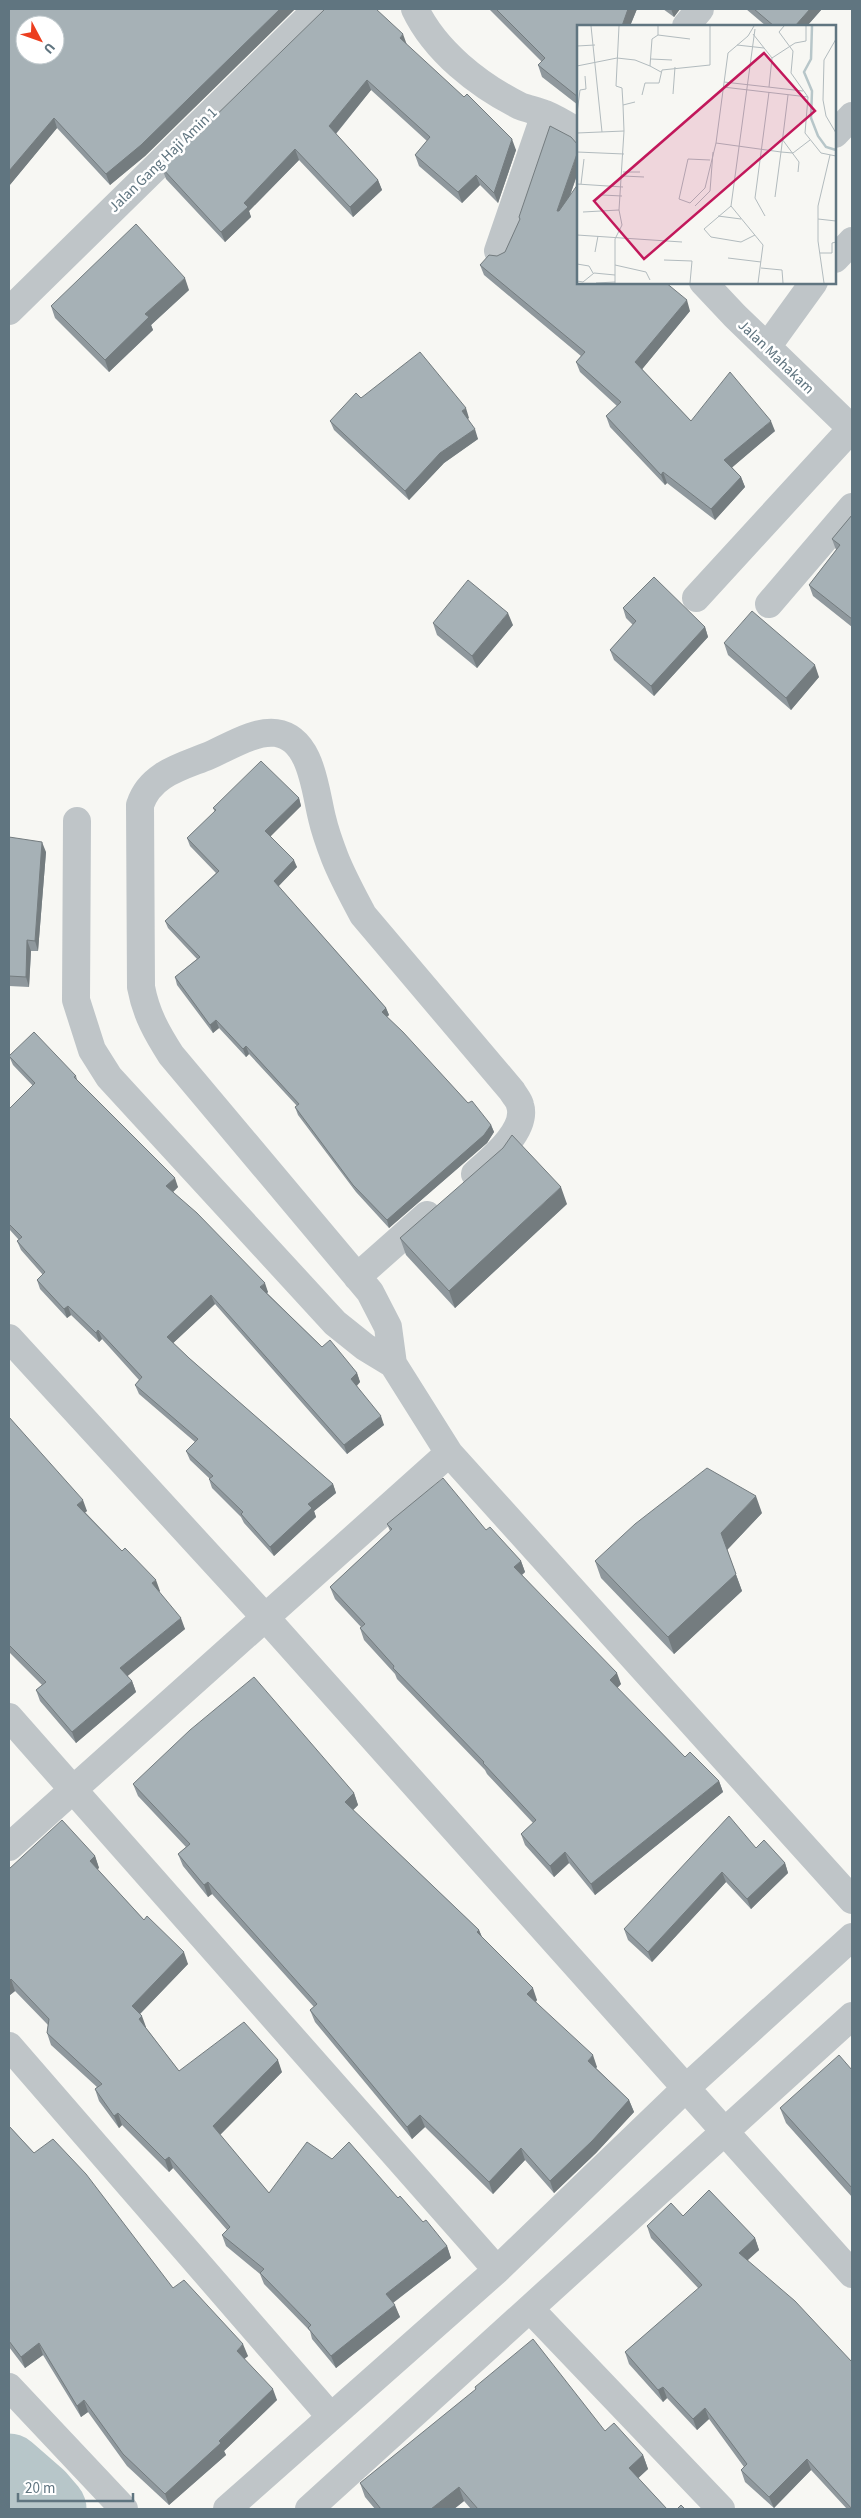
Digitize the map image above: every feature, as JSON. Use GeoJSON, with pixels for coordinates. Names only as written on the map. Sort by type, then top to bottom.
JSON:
{"type":"FeatureCollection","features":[{"type":"Feature","properties":{"kind":"street","name":"Jalan Gang Haji Amin 1"},"geometry":{"type":"LineString","coordinates":[[9,311],[317,9]]}},
{"type":"Feature","properties":{"kind":"street"},"geometry":{"type":"LineString","coordinates":[[415,9],[422,23],[435,40],[480,81],[522,107],[545,114],[577,131]]}},
{"type":"Feature","properties":{"kind":"street"},"geometry":{"type":"LineString","coordinates":[[687,25],[700,9]]}},
{"type":"Feature","properties":{"kind":"street"},"geometry":{"type":"LineString","coordinates":[[498,251],[545,114]]}},
{"type":"Feature","properties":{"kind":"street"},"geometry":{"type":"LineString","coordinates":[[836,133],[852,116]]}},
{"type":"Feature","properties":{"kind":"street"},"geometry":{"type":"LineString","coordinates":[[836,258],[852,241]]}},
{"type":"Feature","properties":{"kind":"street","name":"Jalan Mahakam"},"geometry":{"type":"LineString","coordinates":[[704,284],[767,348],[852,428]]}},
{"type":"Feature","properties":{"kind":"street"},"geometry":{"type":"LineString","coordinates":[[767,348],[813,284]]}},
{"type":"Feature","properties":{"kind":"street"},"geometry":{"type":"LineString","coordinates":[[696,598],[852,428]]}},
{"type":"Feature","properties":{"kind":"street"},"geometry":{"type":"LineString","coordinates":[[769,604],[852,507]]}},
{"type":"Feature","properties":{"kind":"street"},"geometry":{"type":"LineString","coordinates":[[357,1277],[499,1153],[511,1138],[520,1121],[520,1105],[512,1091],[363,916],[346,884],[335,857],[322,819],[315,785],[302,751],[288,737],[276,733],[259,734],[159,778],[148,787],[140,804],[141,987],[148,1016],[171,1055],[357,1277],[370,1292],[388,1327],[393,1364],[449,1453],[852,1900]]}},
{"type":"Feature","properties":{"kind":"street"},"geometry":{"type":"LineString","coordinates":[[77,821],[76,1000],[92,1050],[109,1078],[335,1323],[365,1347],[393,1364]]}},
{"type":"Feature","properties":{"kind":"street"},"geometry":{"type":"LineString","coordinates":[[9,1338],[264,1616],[687,2087],[852,2274]]}},
{"type":"Feature","properties":{"kind":"street"},"geometry":{"type":"LineString","coordinates":[[9,1847],[264,1616],[449,1453]]}},
{"type":"Feature","properties":{"kind":"street"},"geometry":{"type":"LineString","coordinates":[[9,1717],[497,2270]]}},
{"type":"Feature","properties":{"kind":"street"},"geometry":{"type":"LineString","coordinates":[[227,2509],[497,2270],[687,2087],[852,1937]]}},
{"type":"Feature","properties":{"kind":"street"},"geometry":{"type":"LineString","coordinates":[[309,2509],[852,2016]]}},
{"type":"Feature","properties":{"kind":"street"},"geometry":{"type":"LineString","coordinates":[[9,2046],[331,2417]]}},
{"type":"Feature","properties":{"kind":"street"},"geometry":{"type":"LineString","coordinates":[[530,2309],[721,2509]]}},
{"type":"Feature","properties":{"kind":"street"},"geometry":{"type":"LineString","coordinates":[[9,2387],[124,2509]]}},
{"type":"Feature","properties":{"kind":"building"},"geometry":{"type":"Polygon","coordinates":[[[9,9],[280,9],[141,145],[106,174],[54,118],[9,171],[9,9]]]}},
{"type":"Feature","properties":{"kind":"building"},"geometry":{"type":"Polygon","coordinates":[[[325,9],[376,9],[403,34],[400,38],[464,97],[467,94],[512,139],[494,193],[476,175],[458,192],[415,155],[430,137],[367,80],[329,126],[378,180],[350,207],[295,149],[244,203],[248,207],[221,232],[162,168],[325,9]]]}},
{"type":"Feature","properties":{"kind":"building"},"geometry":{"type":"Polygon","coordinates":[[[496,9],[628,9],[622,25],[577,25],[577,96],[538,65],[545,58],[496,9]]]}},
{"type":"Feature","properties":{"kind":"building"},"geometry":{"type":"Polygon","coordinates":[[[754,9],[810,9],[796,25],[773,25],[754,9]]]}},
{"type":"Feature","properties":{"kind":"building"},"geometry":{"type":"Polygon","coordinates":[[[550,126],[571,137],[577,144],[577,154],[557,211],[559,211],[577,185],[577,284],[667,284],[687,300],[635,362],[691,421],[730,372],[771,421],[724,460],[741,477],[711,509],[663,472],[661,475],[606,416],[621,402],[576,362],[585,352],[480,265],[489,255],[497,256],[505,252],[520,219],[519,217],[550,126]]]}},
{"type":"Feature","properties":{"kind":"building"},"geometry":{"type":"Polygon","coordinates":[[[136,224],[185,278],[145,314],[149,317],[105,360],[51,306],[136,224]]]}},
{"type":"Feature","properties":{"kind":"building"},"geometry":{"type":"Polygon","coordinates":[[[420,352],[466,408],[462,411],[475,429],[440,453],[405,491],[330,421],[356,393],[361,398],[420,352]]]}},
{"type":"Feature","properties":{"kind":"building"},"geometry":{"type":"Polygon","coordinates":[[[852,515],[852,619],[809,585],[840,545],[832,539],[852,515]]]}},
{"type":"Feature","properties":{"kind":"building"},"geometry":{"type":"Polygon","coordinates":[[[654,577],[705,627],[651,686],[610,650],[636,621],[623,608],[654,577]]]}},
{"type":"Feature","properties":{"kind":"building"},"geometry":{"type":"Polygon","coordinates":[[[468,580],[508,613],[472,656],[433,623],[468,580]]]}},
{"type":"Feature","properties":{"kind":"building"},"geometry":{"type":"Polygon","coordinates":[[[752,611],[815,665],[786,698],[724,643],[752,611]]]}},
{"type":"Feature","properties":{"kind":"building"},"geometry":{"type":"Polygon","coordinates":[[[261,761],[299,798],[265,831],[294,860],[274,881],[386,1008],[382,1012],[403,1032],[468,1103],[472,1101],[491,1125],[484,1135],[387,1220],[353,1185],[295,1107],[299,1104],[246,1046],[243,1049],[216,1020],[210,1025],[175,977],[200,957],[165,921],[219,871],[187,838],[216,810],[213,808],[261,761]]]}},
{"type":"Feature","properties":{"kind":"building"},"geometry":{"type":"Polygon","coordinates":[[[9,837],[42,842],[35,941],[27,940],[26,977],[9,976],[9,837]]]}},
{"type":"Feature","properties":{"kind":"building"},"geometry":{"type":"Polygon","coordinates":[[[34,1032],[76,1076],[74,1077],[175,1178],[166,1186],[197,1213],[265,1283],[260,1287],[322,1347],[330,1340],[357,1373],[351,1379],[381,1416],[344,1445],[211,1295],[167,1337],[333,1484],[308,1504],[312,1508],[270,1547],[241,1514],[243,1512],[209,1479],[213,1476],[186,1451],[198,1439],[135,1385],[142,1377],[98,1330],[96,1333],[68,1306],[64,1309],[37,1280],[45,1272],[17,1241],[22,1237],[9,1224],[9,1109],[35,1083],[9,1056],[34,1032]]]}},
{"type":"Feature","properties":{"kind":"building"},"geometry":{"type":"Polygon","coordinates":[[[512,1135],[561,1187],[449,1291],[400,1238],[503,1148],[512,1135]]]}},
{"type":"Feature","properties":{"kind":"building"},"geometry":{"type":"Polygon","coordinates":[[[9,1417],[83,1500],[77,1505],[122,1551],[125,1548],[156,1580],[152,1583],[181,1618],[120,1668],[132,1681],[72,1732],[36,1690],[46,1682],[9,1645],[9,1417]]]}},
{"type":"Feature","properties":{"kind":"building"},"geometry":{"type":"Polygon","coordinates":[[[707,1468],[756,1496],[721,1533],[736,1574],[668,1637],[595,1561],[635,1524],[707,1468]]]}},
{"type":"Feature","properties":{"kind":"building"},"geometry":{"type":"Polygon","coordinates":[[[443,1478],[486,1530],[490,1527],[521,1561],[514,1567],[617,1673],[610,1680],[685,1757],[690,1752],[719,1781],[591,1884],[565,1852],[550,1866],[521,1834],[536,1820],[484,1762],[393,1668],[394,1666],[360,1628],[365,1624],[330,1587],[392,1529],[387,1524],[443,1478]]]}},
{"type":"Feature","properties":{"kind":"building"},"geometry":{"type":"Polygon","coordinates":[[[254,1677],[354,1793],[345,1802],[479,1930],[477,1932],[533,1988],[527,1994],[593,2055],[588,2061],[629,2100],[592,2141],[550,2181],[521,2148],[489,2182],[420,2115],[407,2127],[310,2010],[317,2004],[208,1882],[204,1885],[178,1854],[190,1844],[133,1784],[190,1730],[254,1677]]]}},
{"type":"Feature","properties":{"kind":"building"},"geometry":{"type":"Polygon","coordinates":[[[729,1816],[756,1848],[764,1840],[785,1863],[747,1899],[722,1872],[648,1952],[624,1929],[729,1816]]]}},
{"type":"Feature","properties":{"kind":"building"},"geometry":{"type":"Polygon","coordinates":[[[62,1820],[95,1856],[90,1861],[144,1920],[147,1916],[184,1952],[132,2006],[142,2016],[139,2019],[179,2071],[244,2022],[278,2060],[213,2126],[269,2193],[307,2142],[332,2159],[349,2142],[398,2198],[400,2196],[423,2222],[426,2220],[447,2246],[386,2294],[395,2305],[331,2356],[308,2328],[311,2325],[260,2273],[264,2269],[222,2235],[230,2227],[169,2157],[165,2160],[118,2113],[114,2116],[95,2089],[102,2084],[47,2033],[49,2019],[11,1979],[9,1981],[9,1869],[62,1820]]]}},
{"type":"Feature","properties":{"kind":"building"},"geometry":{"type":"Polygon","coordinates":[[[839,2055],[852,2070],[852,2188],[780,2108],[839,2055]]]}},
{"type":"Feature","properties":{"kind":"building"},"geometry":{"type":"Polygon","coordinates":[[[9,2126],[34,2153],[53,2139],[86,2174],[173,2288],[184,2280],[243,2344],[237,2351],[273,2389],[219,2441],[221,2443],[165,2494],[123,2454],[84,2400],[77,2406],[39,2343],[21,2357],[9,2341],[9,2126]]]}},
{"type":"Feature","properties":{"kind":"building"},"geometry":{"type":"Polygon","coordinates":[[[709,2190],[755,2238],[739,2253],[795,2301],[852,2362],[852,2509],[807,2459],[769,2497],[741,2470],[747,2464],[705,2408],[693,2419],[663,2387],[658,2390],[625,2352],[702,2285],[647,2226],[671,2203],[683,2216],[709,2190]]]}},
{"type":"Feature","properties":{"kind":"building"},"geometry":{"type":"Polygon","coordinates":[[[533,2339],[605,2431],[614,2423],[643,2455],[629,2468],[667,2509],[478,2509],[459,2487],[431,2509],[381,2509],[360,2483],[476,2389],[475,2387],[533,2339]]]}},
{"type":"Feature","properties":{"kind":"building"},"geometry":{"type":"Polygon","coordinates":[[[681,2505],[685,2509],[677,2509],[681,2505]]]}},
{"type":"Feature","properties":{"kind":"waterway"},"geometry":{"type":"LineString","coordinates":[[9,2468],[40,2495],[52,2509]]}}]}
